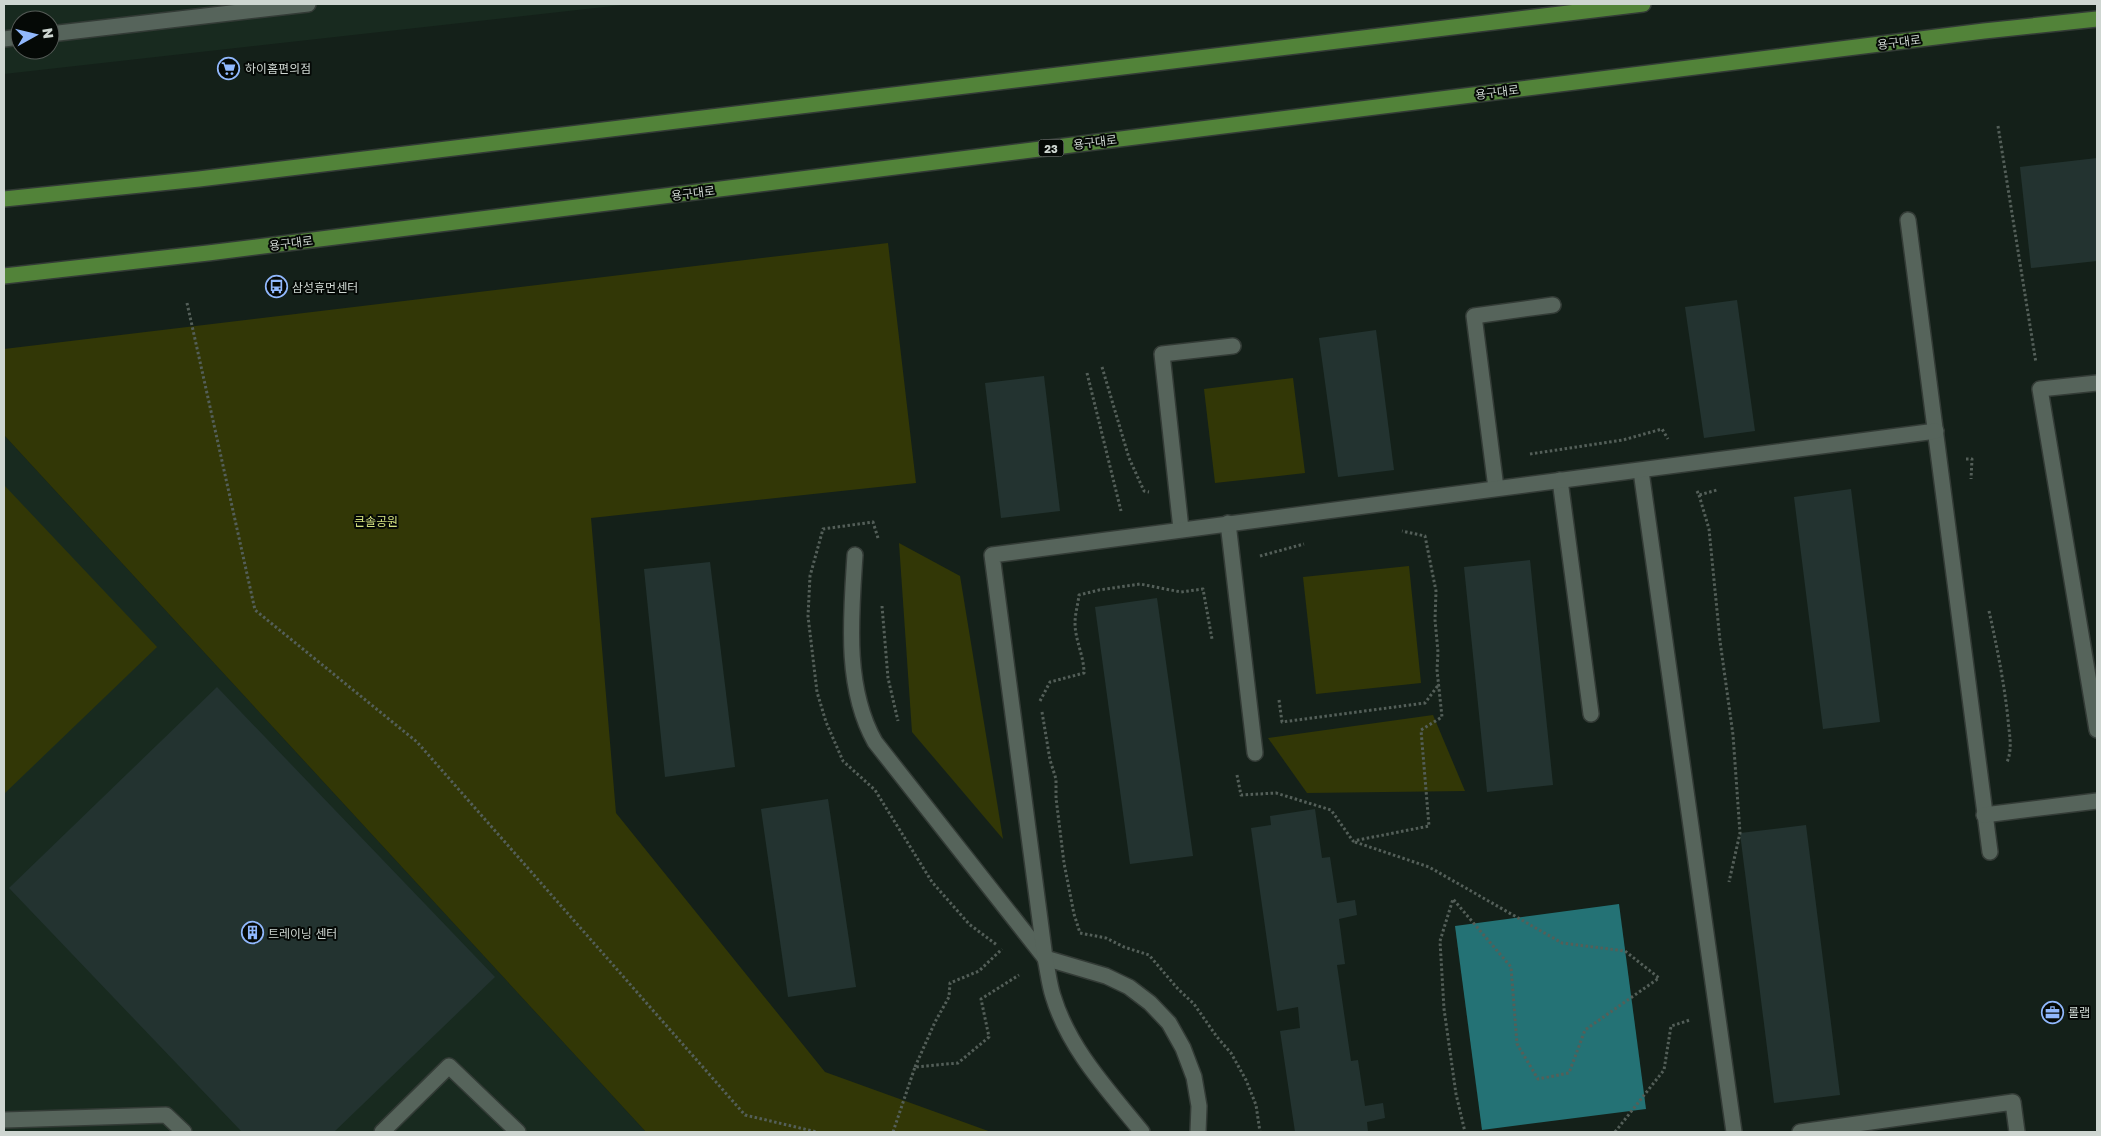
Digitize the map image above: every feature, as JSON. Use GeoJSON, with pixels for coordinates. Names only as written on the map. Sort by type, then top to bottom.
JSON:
{"type":"FeatureCollection","features":[{"type":"Feature","properties":{"kind":"main road"},"geometry":{"type":"LineString","coordinates":[[4,199],[208,178],[1643,4]]}},
{"type":"Feature","properties":{"kind":"main road","name":"용구대로"},"geometry":{"type":"LineString","coordinates":[[4,276],[208,253],[2097,19]]}},
{"type":"Feature","properties":{"kind":"street"},"geometry":{"type":"LineString","coordinates":[[60,33],[308,4]]}},
{"type":"Feature","properties":{"kind":"street"},"geometry":{"type":"LineString","coordinates":[[1908,220],[1990,852]]}},
{"type":"Feature","properties":{"kind":"street"},"geometry":{"type":"LineString","coordinates":[[1496,488],[1474,316],[1553,305]]}},
{"type":"Feature","properties":{"kind":"street"},"geometry":{"type":"LineString","coordinates":[[1181,529],[1162,354],[1233,346]]}},
{"type":"Feature","properties":{"kind":"street"},"geometry":{"type":"LineString","coordinates":[[2097,384],[2040,389],[2097,730]]}},
{"type":"Feature","properties":{"kind":"street"},"geometry":{"type":"LineString","coordinates":[[1142,1132],[1086,1063],[1070,1035],[1053,997],[1045,958],[992,555],[1936,431]]}},
{"type":"Feature","properties":{"kind":"street"},"geometry":{"type":"LineString","coordinates":[[1641,471],[1734,1132]]}},
{"type":"Feature","properties":{"kind":"street"},"geometry":{"type":"LineString","coordinates":[[1560,480],[1591,714]]}},
{"type":"Feature","properties":{"kind":"street"},"geometry":{"type":"LineString","coordinates":[[1228,523],[1255,753]]}},
{"type":"Feature","properties":{"kind":"street"},"geometry":{"type":"LineString","coordinates":[[856,555],[852,610],[853,666],[859,703],[865,724],[875,742],[1045,958],[1106,976],[1128,987],[1150,1003],[1169,1023],[1183,1048],[1194,1077],[1199,1106],[1198,1132]]}},
{"type":"Feature","properties":{"kind":"street"},"geometry":{"type":"LineString","coordinates":[[1984,815],[2097,801]]}},
{"type":"Feature","properties":{"kind":"street"},"geometry":{"type":"LineString","coordinates":[[382,1132],[449,1066],[518,1132]]}},
{"type":"Feature","properties":{"kind":"street"},"geometry":{"type":"LineString","coordinates":[[1800,1132],[2012,1102],[2017,1132]]}},
{"type":"Feature","properties":{"kind":"street"},"geometry":{"type":"LineString","coordinates":[[4,1120],[166,1115],[184,1132]]}},
{"type":"Feature","properties":{"kind":"path"},"geometry":{"type":"LineString","coordinates":[[1998,126],[2040,389]]}},
{"type":"Feature","properties":{"kind":"path"},"geometry":{"type":"LineString","coordinates":[[187,303],[255,610],[417,742],[745,1115],[817,1132]]}},
{"type":"Feature","properties":{"kind":"path"},"geometry":{"type":"LineString","coordinates":[[1087,373],[1122,518]]}},
{"type":"Feature","properties":{"kind":"path"},"geometry":{"type":"LineString","coordinates":[[880,546],[873,522],[823,529],[810,576],[808,616],[819,700],[843,761],[875,790],[932,882],[969,924],[1002,949],[979,971],[950,983],[949,997],[935,1022],[915,1067],[893,1132]]}},
{"type":"Feature","properties":{"kind":"path"},"geometry":{"type":"LineString","coordinates":[[1353,841],[1429,826],[1421,730],[1442,717],[1435,620],[1436,591],[1425,536],[1396,531]]}},
{"type":"Feature","properties":{"kind":"path"},"geometry":{"type":"LineString","coordinates":[[1261,565],[1259,556],[1307,543]]}},
{"type":"Feature","properties":{"kind":"path"},"geometry":{"type":"LineString","coordinates":[[1039,704],[1050,682],[1084,673],[1084,661],[1077,638],[1075,622],[1079,595],[1140,584],[1181,592],[1203,589],[1212,640]]}},
{"type":"Feature","properties":{"kind":"path"},"geometry":{"type":"LineString","coordinates":[[882,598],[888,678],[900,730]]}},
{"type":"Feature","properties":{"kind":"path"},"geometry":{"type":"LineString","coordinates":[[1278,694],[1282,722],[1425,703],[1439,684]]}},
{"type":"Feature","properties":{"kind":"path"},"geometry":{"type":"LineString","coordinates":[[1041,710],[1050,760],[1056,779],[1056,798],[1064,864],[1074,914],[1080,933],[1106,938],[1124,947],[1149,955],[1178,989],[1194,1004],[1217,1038],[1231,1053],[1246,1080],[1256,1105],[1260,1132]]}},
{"type":"Feature","properties":{"kind":"path"},"geometry":{"type":"LineString","coordinates":[[1237,772],[1241,795],[1276,793],[1331,810],[1353,841],[1429,867],[1562,943],[1626,951],[1658,978],[1585,1030],[1569,1072],[1538,1080],[1517,1044],[1511,967],[1453,898],[1440,941],[1444,1009],[1456,1094],[1465,1132]]}},
{"type":"Feature","properties":{"kind":"path"},"geometry":{"type":"LineString","coordinates":[[915,1067],[958,1063],[989,1037],[981,999],[1045,958]]}},
{"type":"Feature","properties":{"kind":"shaded area"},"geometry":{"type":"Polygon","coordinates":[[[4,4],[631,4],[4,74],[4,4]]]}},
{"type":"Feature","properties":{"kind":"shaded area"},"geometry":{"type":"Polygon","coordinates":[[[4,435],[646,1132],[4,1132],[4,435]]]}},
{"type":"Feature","properties":{"kind":"green space","name":"큰솔공원"},"geometry":{"type":"Polygon","coordinates":[[[888,243],[916,483],[591,518],[616,813],[825,1072],[991,1132],[646,1132],[4,435],[4,349],[888,243]]]}},
{"type":"Feature","properties":{"kind":"green space"},"geometry":{"type":"Polygon","coordinates":[[[1293,378],[1305,473],[1215,483],[1204,389],[1293,378]]]}},
{"type":"Feature","properties":{"kind":"green space"},"geometry":{"type":"Polygon","coordinates":[[[4,485],[157,647],[4,794],[4,485]]]}},
{"type":"Feature","properties":{"kind":"green space"},"geometry":{"type":"Polygon","coordinates":[[[899,543],[960,576],[1003,839],[912,732],[899,543]]]}},
{"type":"Feature","properties":{"kind":"green space"},"geometry":{"type":"Polygon","coordinates":[[[1409,566],[1421,683],[1316,694],[1303,577],[1409,566]]]}},
{"type":"Feature","properties":{"kind":"green space"},"geometry":{"type":"Polygon","coordinates":[[[1433,715],[1465,791],[1307,793],[1268,738],[1433,715]]]}},
{"type":"Feature","properties":{"kind":"water"},"geometry":{"type":"Polygon","coordinates":[[[1619,904],[1646,1109],[1482,1130],[1455,926],[1619,904]]]}},
{"type":"Feature","properties":{"kind":"building"},"geometry":{"type":"Polygon","coordinates":[[[2097,158],[2097,261],[2031,268],[2020,167],[2097,158]]]}},
{"type":"Feature","properties":{"kind":"building"},"geometry":{"type":"Polygon","coordinates":[[[1737,300],[1755,431],[1704,438],[1685,307],[1737,300]]]}},
{"type":"Feature","properties":{"kind":"building"},"geometry":{"type":"Polygon","coordinates":[[[1376,330],[1394,470],[1338,477],[1319,338],[1376,330]]]}},
{"type":"Feature","properties":{"kind":"building"},"geometry":{"type":"Polygon","coordinates":[[[1044,376],[1060,511],[1001,518],[985,383],[1044,376]]]}},
{"type":"Feature","properties":{"kind":"building"},"geometry":{"type":"Polygon","coordinates":[[[1851,489],[1880,722],[1823,729],[1794,497],[1851,489]]]}},
{"type":"Feature","properties":{"kind":"building"},"geometry":{"type":"Polygon","coordinates":[[[1530,560],[1553,785],[1487,792],[1464,567],[1530,560]]]}},
{"type":"Feature","properties":{"kind":"building"},"geometry":{"type":"Polygon","coordinates":[[[710,562],[735,767],[665,777],[644,569],[710,562]]]}},
{"type":"Feature","properties":{"kind":"building"},"geometry":{"type":"Polygon","coordinates":[[[1157,598],[1193,856],[1130,864],[1095,607],[1157,598]]]}},
{"type":"Feature","properties":{"kind":"building","name":"트레이닝 센터"},"geometry":{"type":"Polygon","coordinates":[[[217,687],[495,977],[334,1132],[242,1132],[9,888],[217,687]]]}},
{"type":"Feature","properties":{"kind":"building"},"geometry":{"type":"Polygon","coordinates":[[[828,799],[856,987],[788,997],[761,809],[828,799]]]}},
{"type":"Feature","properties":{"kind":"building"},"geometry":{"type":"Polygon","coordinates":[[[1315,809],[1322,858],[1330,857],[1337,903],[1355,900],[1357,915],[1339,919],[1345,964],[1337,965],[1351,1061],[1358,1060],[1365,1106],[1383,1103],[1385,1118],[1367,1122],[1368,1132],[1295,1132],[1280,1031],[1300,1028],[1298,1007],[1277,1011],[1251,828],[1271,825],[1270,816],[1315,809]]]}},
{"type":"Feature","properties":{"kind":"building"},"geometry":{"type":"Polygon","coordinates":[[[1806,825],[1840,1095],[1774,1103],[1740,833],[1806,825]]]}},
{"type":"Feature","properties":{"kind":"place","name":"하이홈편의점"},"geometry":{"type":"Point","coordinates":[229,68]}},
{"type":"Feature","properties":{"kind":"place","name":"삼성휴먼센터"},"geometry":{"type":"Point","coordinates":[276,287]}},
{"type":"Feature","properties":{"kind":"place","name":"트레이닝 센터"},"geometry":{"type":"Point","coordinates":[252,933]}},
{"type":"Feature","properties":{"kind":"place","name":"롤랩"},"geometry":{"type":"Point","coordinates":[2052,1012]}}]}
